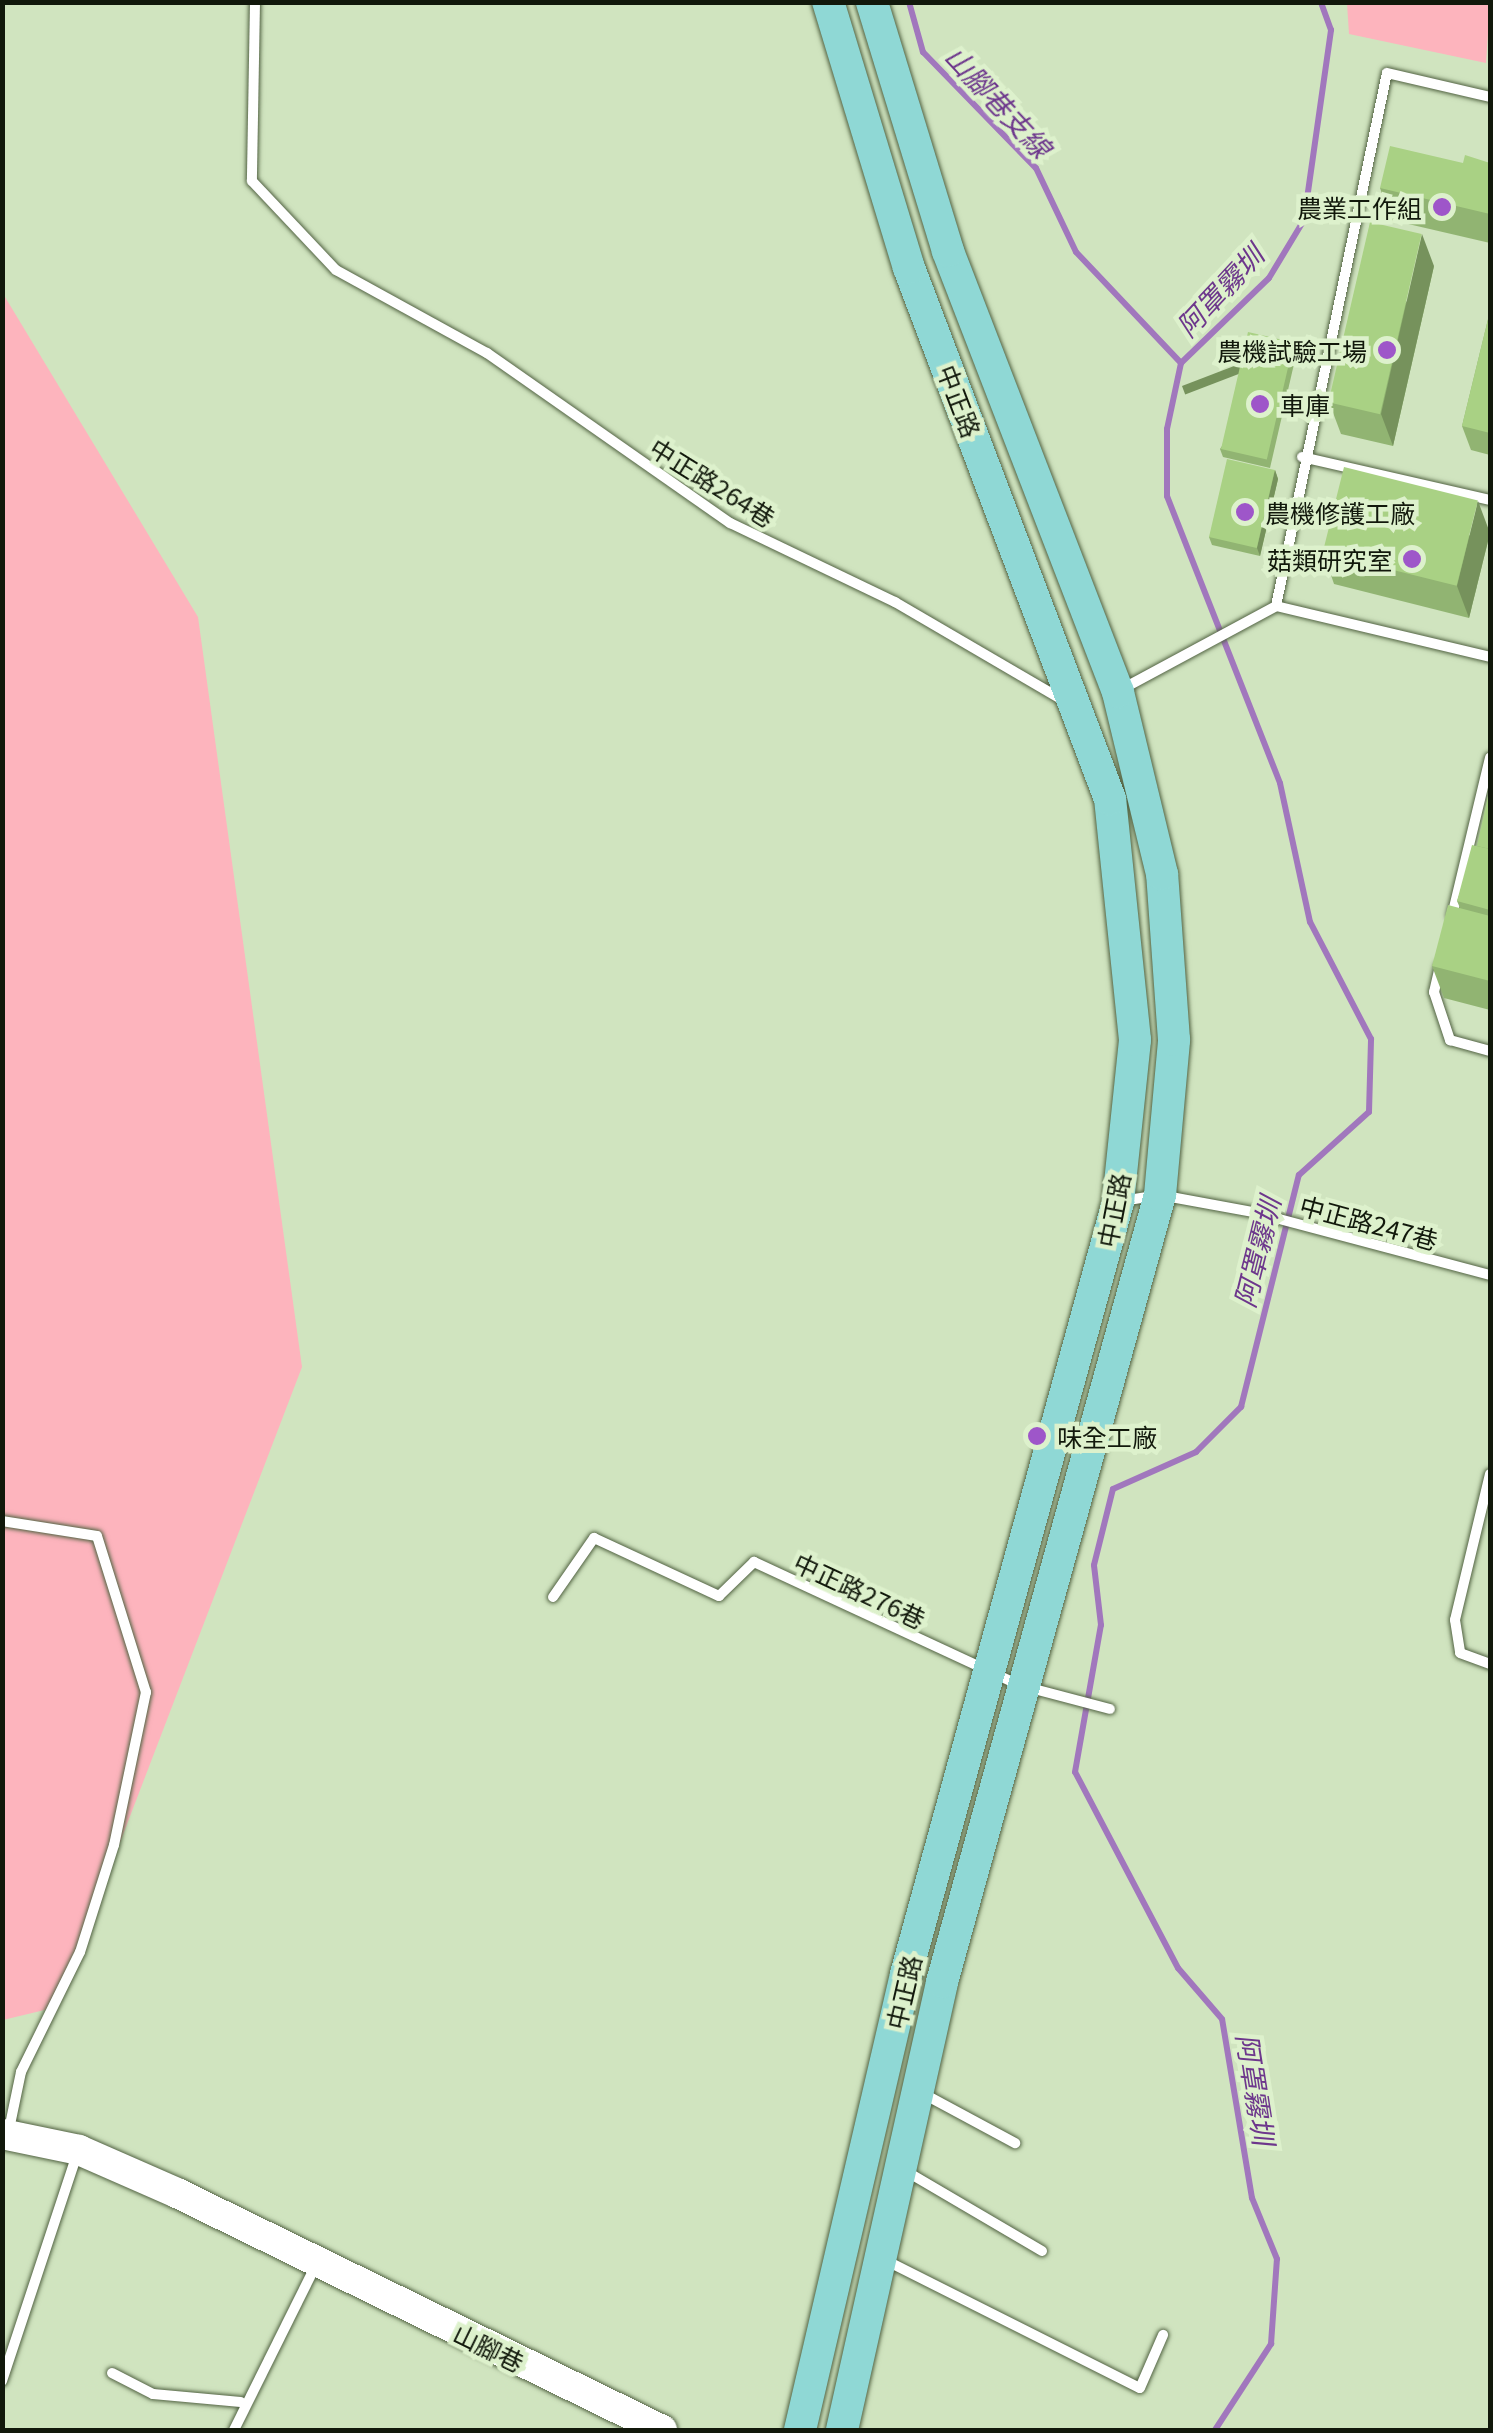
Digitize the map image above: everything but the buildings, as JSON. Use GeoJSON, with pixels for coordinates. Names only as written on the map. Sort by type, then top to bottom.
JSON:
{"type":"FeatureCollection","features":[{"type":"Feature","properties":{"kind":"main road","name":"中正路"},"geometry":{"type":"LineString","coordinates":[[800,2430],[987,1671],[1118,1202],[1135,1040],[1131,962],[1110,799],[909,268],[828,2]]}},
{"type":"Feature","properties":{"kind":"main road","name":"中正路"},"geometry":{"type":"LineString","coordinates":[[842,2430],[916,2090],[1033,1687],[1160,1195],[1174,1040],[1162,874],[1118,692],[948,252],[872,2]]}},
{"type":"Feature","properties":{"kind":"main road"},"geometry":{"type":"LineString","coordinates":[[867,2158],[899,2167]]}},
{"type":"Feature","properties":{"kind":"street","name":"山腳巷"},"geometry":{"type":"LineString","coordinates":[[5,2134],[79,2150],[662,2430]]}},
{"type":"Feature","properties":{"kind":"lane","name":"中正路264巷"},"geometry":{"type":"LineString","coordinates":[[254,2],[252,180],[336,270],[487,353],[730,523],[895,602],[1079,710]]}},
{"type":"Feature","properties":{"kind":"lane"},"geometry":{"type":"LineString","coordinates":[[814,2],[841,54]]}},
{"type":"Feature","properties":{"kind":"lane"},"geometry":{"type":"LineString","coordinates":[[1276,606],[1302,457],[1387,73],[1490,97]]}},
{"type":"Feature","properties":{"kind":"lane"},"geometry":{"type":"LineString","coordinates":[[1302,457],[1490,500]]}},
{"type":"Feature","properties":{"kind":"lane"},"geometry":{"type":"LineString","coordinates":[[1118,692],[1276,606],[1490,656]]}},
{"type":"Feature","properties":{"kind":"lane"},"geometry":{"type":"LineString","coordinates":[[1447,938],[1490,758]]}},
{"type":"Feature","properties":{"kind":"lane"},"geometry":{"type":"LineString","coordinates":[[1442,956],[1434,992],[1450,1040],[1490,1052]]}},
{"type":"Feature","properties":{"kind":"lane","name":"中正路247巷"},"geometry":{"type":"LineString","coordinates":[[1118,1202],[1160,1195],[1490,1275]]}},
{"type":"Feature","properties":{"kind":"lane"},"geometry":{"type":"LineString","coordinates":[[1490,1474],[1455,1620],[1460,1652],[1490,1664]]}},
{"type":"Feature","properties":{"kind":"lane","name":"山腳巷"},"geometry":{"type":"LineString","coordinates":[[2,1521],[97,1536],[146,1692],[114,1844],[80,1952],[21,2072],[5,2134]]}},
{"type":"Feature","properties":{"kind":"lane","name":"中正路276巷"},"geometry":{"type":"LineString","coordinates":[[553,1598],[594,1538],[719,1596],[754,1562],[987,1671],[1110,1709]]}},
{"type":"Feature","properties":{"kind":"lane"},"geometry":{"type":"LineString","coordinates":[[916,2090],[1015,2143]]}},
{"type":"Feature","properties":{"kind":"lane"},"geometry":{"type":"LineString","coordinates":[[2,2381],[79,2150]]}},
{"type":"Feature","properties":{"kind":"lane"},"geometry":{"type":"LineString","coordinates":[[899,2167],[1042,2251]]}},
{"type":"Feature","properties":{"kind":"lane"},"geometry":{"type":"LineString","coordinates":[[879,2258],[1140,2388],[1164,2335]]}},
{"type":"Feature","properties":{"kind":"lane"},"geometry":{"type":"LineString","coordinates":[[234,2430],[241,2402],[317,2264]]}},
{"type":"Feature","properties":{"kind":"lane"},"geometry":{"type":"LineString","coordinates":[[112,2374],[153,2394],[241,2402]]}},
{"type":"Feature","properties":{"kind":"shaded area"},"geometry":{"type":"Polygon","coordinates":[[[1347,3],[1490,3],[1486,63],[1349,34],[1347,3]]]}},
{"type":"Feature","properties":{"kind":"shaded area"},"geometry":{"type":"Polygon","coordinates":[[[2,292],[198,617],[302,1367],[57,2007],[3,2020],[2,292]]]}},
{"type":"Feature","properties":{"kind":"waterway","name":"山腳巷支線"},"geometry":{"type":"LineString","coordinates":[[909,2],[923,52],[1036,168],[1076,252],[1181,363]]}},
{"type":"Feature","properties":{"kind":"waterway","name":"阿罩霧圳"},"geometry":{"type":"LineString","coordinates":[[1215,2430],[1271,2344],[1277,2259],[1252,2198],[1222,2019],[1178,1968],[1075,1772],[1101,1625],[1094,1565],[1113,1489],[1196,1452],[1241,1407],[1299,1175],[1369,1112],[1371,1039],[1310,922],[1280,783],[1167,496],[1167,429],[1181,363],[1269,278],[1304,220],[1331,30],[1321,2]]}},
{"type":"Feature","properties":{"kind":"place","name":"農業工作組"},"geometry":{"type":"Point","coordinates":[1442,207]}},
{"type":"Feature","properties":{"kind":"place","name":"農機試驗工場"},"geometry":{"type":"Point","coordinates":[1387,350]}},
{"type":"Feature","properties":{"kind":"place","name":"車庫"},"geometry":{"type":"Point","coordinates":[1260,404]}},
{"type":"Feature","properties":{"kind":"place","name":"農機修護工廠"},"geometry":{"type":"Point","coordinates":[1245,512]}},
{"type":"Feature","properties":{"kind":"place","name":"菇類研究室"},"geometry":{"type":"Point","coordinates":[1412,559]}},
{"type":"Feature","properties":{"kind":"place","name":"味全工廠"},"geometry":{"type":"Point","coordinates":[1037,1436]}}]}
